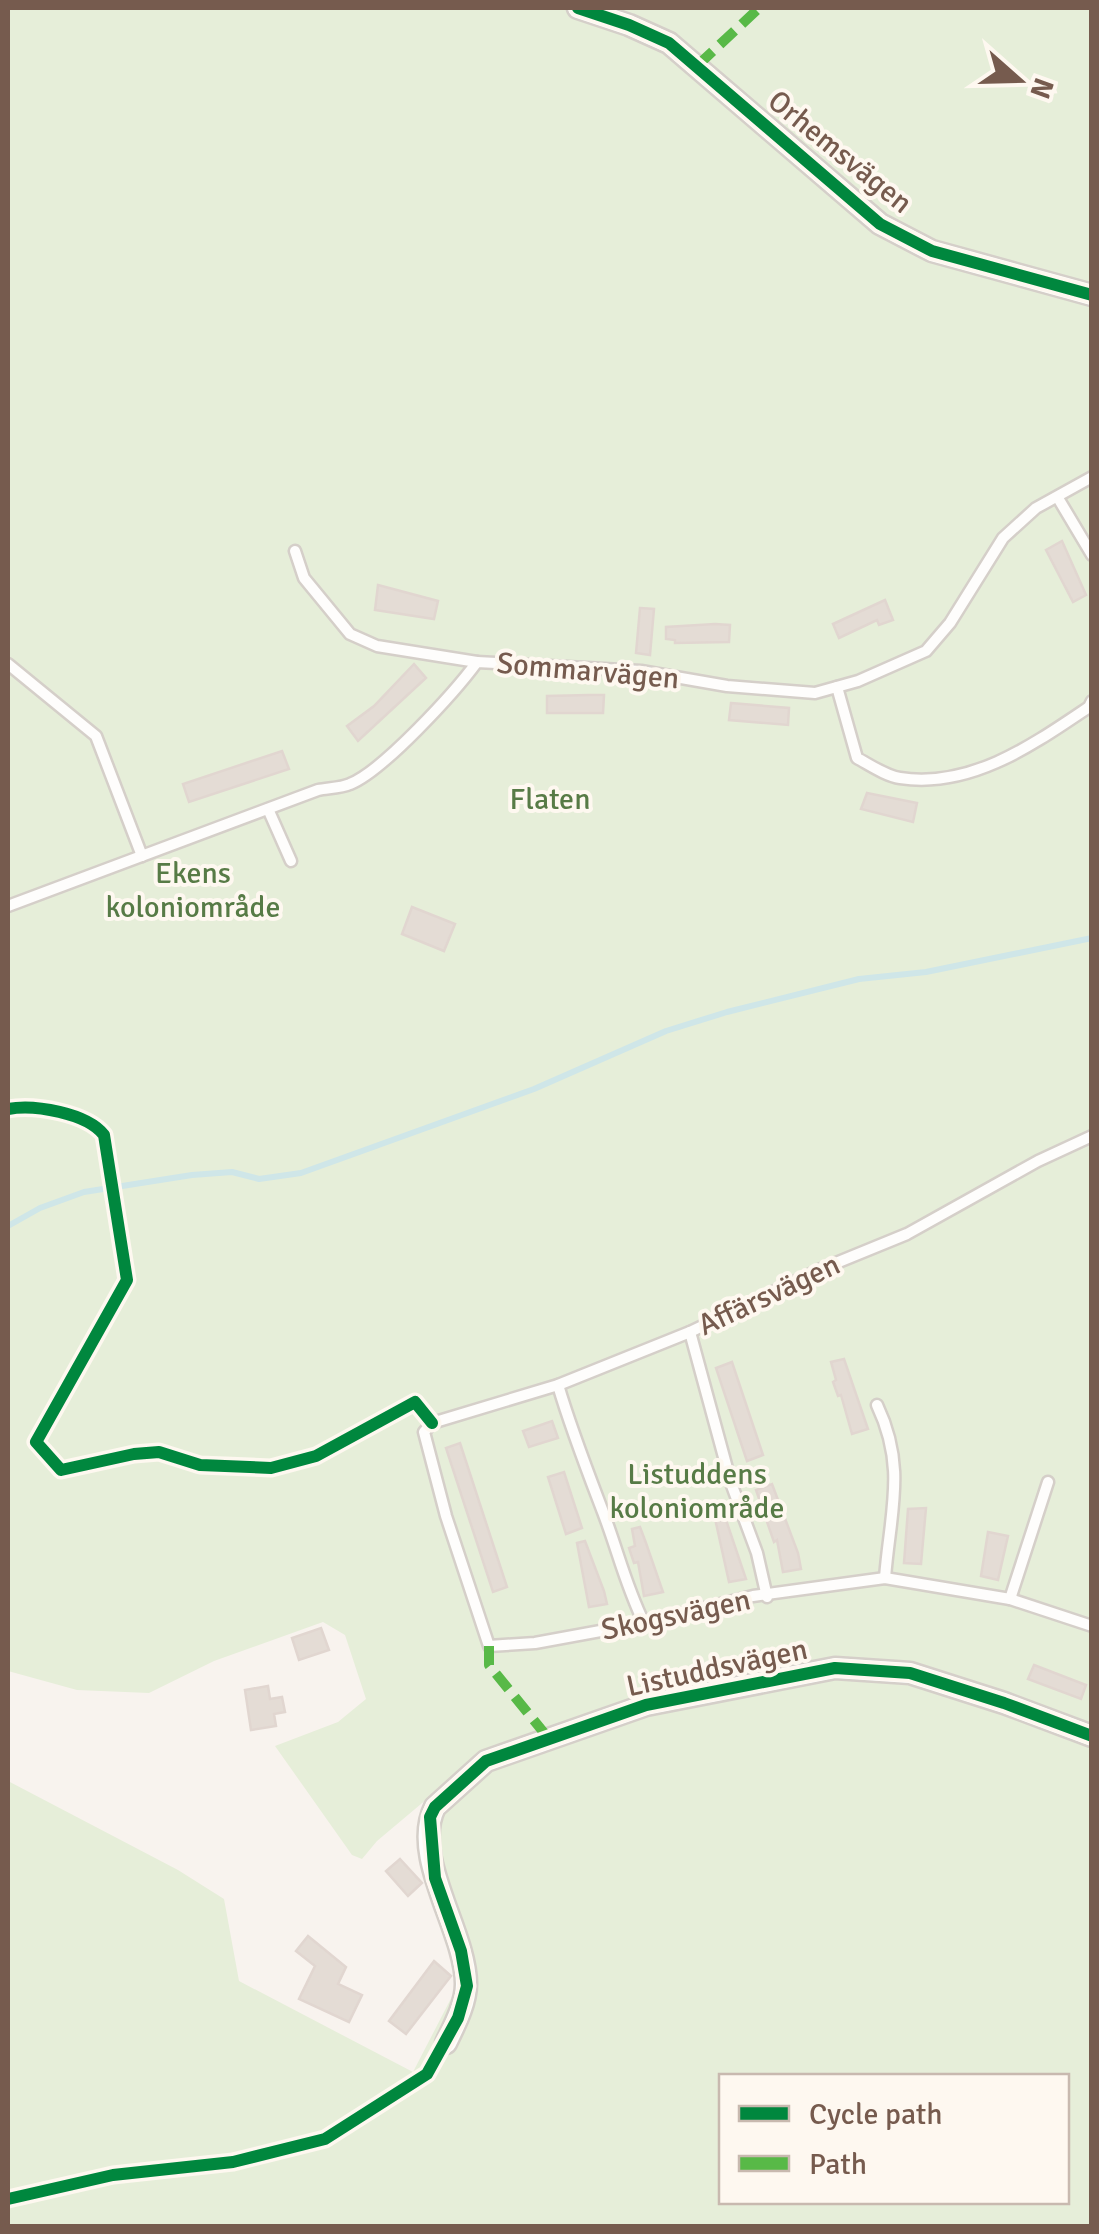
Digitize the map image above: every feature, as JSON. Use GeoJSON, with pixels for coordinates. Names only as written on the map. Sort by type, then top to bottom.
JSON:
{"type":"FeatureCollection","features":[{"type":"Feature","properties":{"kind":"street","name":"Orhemsvägen"},"geometry":{"type":"LineString","coordinates":[[578,8],[629,24],[669,43],[880,224],[932,250],[1092,296]]}},
{"type":"Feature","properties":{"kind":"street","name":"Listuddsvägen"},"geometry":{"type":"LineString","coordinates":[[446,2044],[466,1986],[461,1950],[435,1878],[430,1817],[435,1807],[486,1761],[646,1705],[835,1668],[910,1673],[1092,1736]]}},
{"type":"Feature","properties":{"kind":"lane","name":"Sommarvägen"},"geometry":{"type":"LineString","coordinates":[[8,906],[318,790],[350,784],[385,758],[454,695],[477,662],[641,671],[727,686],[815,692],[858,681],[926,651],[950,623],[1003,538],[1036,508],[1092,477]]}},
{"type":"Feature","properties":{"kind":"lane"},"geometry":{"type":"LineString","coordinates":[[1058,498],[1092,555]]}},
{"type":"Feature","properties":{"kind":"lane"},"geometry":{"type":"LineString","coordinates":[[295,551],[304,578],[350,634],[377,646],[477,662]]}},
{"type":"Feature","properties":{"kind":"lane"},"geometry":{"type":"LineString","coordinates":[[8,664],[96,736],[142,856]]}},
{"type":"Feature","properties":{"kind":"lane"},"geometry":{"type":"LineString","coordinates":[[837,687],[857,758],[898,778],[936,779],[990,768],[1089,707],[1092,701]]}},
{"type":"Feature","properties":{"kind":"lane"},"geometry":{"type":"LineString","coordinates":[[268,809],[291,861]]}},
{"type":"Feature","properties":{"kind":"lane","name":"Affärsvägen"},"geometry":{"type":"LineString","coordinates":[[432,1423],[558,1385],[690,1332],[907,1234],[1092,1136]]}},
{"type":"Feature","properties":{"kind":"lane"},"geometry":{"type":"LineString","coordinates":[[690,1332],[731,1483],[757,1552],[766,1597]]}},
{"type":"Feature","properties":{"kind":"lane"},"geometry":{"type":"LineString","coordinates":[[558,1385],[624,1582],[644,1623]]}},
{"type":"Feature","properties":{"kind":"lane"},"geometry":{"type":"LineString","coordinates":[[877,1405],[891,1433],[896,1482],[884,1578]]}},
{"type":"Feature","properties":{"kind":"lane","name":"Skogsvägen"},"geometry":{"type":"LineString","coordinates":[[432,1423],[424,1432],[446,1516],[489,1646],[535,1643],[644,1623],[753,1596],[884,1578],[1010,1599],[1092,1626]]}},
{"type":"Feature","properties":{"kind":"lane"},"geometry":{"type":"LineString","coordinates":[[1010,1599],[1048,1482]]}},
{"type":"Feature","properties":{"kind":"green space","name":"Flaten"},"geometry":{"type":"Polygon","coordinates":[[[8,8],[1091,8],[1091,2226],[8,2226],[8,1781],[178,1870],[224,1899],[239,1981],[413,2072],[459,1983],[453,1946],[422,1862],[418,1827],[440,1788],[377,1841],[362,1859],[352,1855],[275,1746],[338,1722],[366,1699],[345,1635],[323,1622],[214,1661],[149,1693],[77,1690],[8,1671],[8,8]]]}},
{"type":"Feature","properties":{"kind":"building"},"geometry":{"type":"Polygon","coordinates":[[[1062,541],[1086,595],[1073,602],[1046,550],[1062,541]]]}},
{"type":"Feature","properties":{"kind":"building"},"geometry":{"type":"Polygon","coordinates":[[[378,585],[438,601],[434,619],[375,610],[378,585]]]}},
{"type":"Feature","properties":{"kind":"building"},"geometry":{"type":"Polygon","coordinates":[[[885,600],[893,620],[879,625],[877,620],[839,638],[833,624],[885,600]]]}},
{"type":"Feature","properties":{"kind":"building"},"geometry":{"type":"Polygon","coordinates":[[[640,608],[654,609],[650,655],[636,653],[640,608]]]}},
{"type":"Feature","properties":{"kind":"building"},"geometry":{"type":"Polygon","coordinates":[[[730,625],[729,642],[675,643],[666,639],[666,627],[730,625]]]}},
{"type":"Feature","properties":{"kind":"building"},"geometry":{"type":"Polygon","coordinates":[[[414,664],[426,678],[358,741],[347,726],[374,706],[414,664]]]}},
{"type":"Feature","properties":{"kind":"building"},"geometry":{"type":"Polygon","coordinates":[[[604,695],[603,713],[547,713],[547,696],[604,695]]]}},
{"type":"Feature","properties":{"kind":"building"},"geometry":{"type":"Polygon","coordinates":[[[731,703],[789,708],[788,725],[729,720],[731,703]]]}},
{"type":"Feature","properties":{"kind":"building"},"geometry":{"type":"Polygon","coordinates":[[[282,751],[289,769],[189,802],[183,784],[282,751]]]}},
{"type":"Feature","properties":{"kind":"building"},"geometry":{"type":"Polygon","coordinates":[[[867,793],[917,803],[913,822],[861,809],[867,793]]]}},
{"type":"Feature","properties":{"kind":"building"},"geometry":{"type":"Polygon","coordinates":[[[412,907],[455,924],[444,951],[402,934],[412,907]]]}},
{"type":"Feature","properties":{"kind":"building"},"geometry":{"type":"Polygon","coordinates":[[[844,1359],[868,1429],[852,1434],[841,1395],[838,1396],[833,1382],[836,1380],[831,1362],[844,1359]]]}},
{"type":"Feature","properties":{"kind":"building"},"geometry":{"type":"Polygon","coordinates":[[[732,1362],[763,1455],[747,1461],[716,1368],[732,1362]]]}},
{"type":"Feature","properties":{"kind":"building"},"geometry":{"type":"Polygon","coordinates":[[[552,1421],[558,1438],[529,1447],[523,1431],[552,1421]]]}},
{"type":"Feature","properties":{"kind":"building"},"geometry":{"type":"Polygon","coordinates":[[[460,1443],[507,1587],[493,1592],[446,1448],[460,1443]]]}},
{"type":"Feature","properties":{"kind":"building"},"geometry":{"type":"Polygon","coordinates":[[[564,1472],[582,1528],[566,1534],[548,1477],[564,1472]]]}},
{"type":"Feature","properties":{"kind":"building"},"geometry":{"type":"Polygon","coordinates":[[[772,1484],[801,1569],[783,1572],[777,1540],[774,1542],[756,1490],[772,1484]]]}},
{"type":"Feature","properties":{"kind":"building"},"geometry":{"type":"Polygon","coordinates":[[[926,1508],[921,1564],[904,1563],[908,1509],[926,1508]]]}},
{"type":"Feature","properties":{"kind":"building"},"geometry":{"type":"Polygon","coordinates":[[[723,1511],[746,1579],[729,1582],[714,1514],[723,1511]]]}},
{"type":"Feature","properties":{"kind":"building"},"geometry":{"type":"Polygon","coordinates":[[[640,1527],[663,1592],[644,1596],[638,1562],[634,1563],[629,1548],[635,1546],[632,1529],[640,1527]]]}},
{"type":"Feature","properties":{"kind":"building"},"geometry":{"type":"Polygon","coordinates":[[[988,1532],[1008,1536],[998,1580],[981,1576],[988,1532]]]}},
{"type":"Feature","properties":{"kind":"building"},"geometry":{"type":"Polygon","coordinates":[[[585,1541],[607,1604],[589,1607],[577,1543],[585,1541]]]}},
{"type":"Feature","properties":{"kind":"building"},"geometry":{"type":"Polygon","coordinates":[[[321,1628],[329,1650],[299,1660],[292,1638],[321,1628]]]}},
{"type":"Feature","properties":{"kind":"building"},"geometry":{"type":"Polygon","coordinates":[[[1034,1665],[1086,1685],[1081,1699],[1028,1679],[1034,1665]]]}},
{"type":"Feature","properties":{"kind":"building"},"geometry":{"type":"Polygon","coordinates":[[[268,1686],[270,1699],[282,1697],[285,1712],[274,1714],[276,1726],[251,1730],[245,1690],[268,1686]]]}},
{"type":"Feature","properties":{"kind":"building"},"geometry":{"type":"Polygon","coordinates":[[[400,1859],[422,1883],[408,1896],[386,1871],[400,1859]]]}},
{"type":"Feature","properties":{"kind":"building"},"geometry":{"type":"Polygon","coordinates":[[[308,1936],[346,1967],[338,1984],[362,1995],[349,2022],[299,1999],[315,1966],[296,1951],[308,1936]]]}},
{"type":"Feature","properties":{"kind":"building"},"geometry":{"type":"Polygon","coordinates":[[[434,1961],[451,1976],[406,2034],[389,2021],[434,1961]]]}},
{"type":"Feature","properties":{"kind":"waterway"},"geometry":{"type":"LineString","coordinates":[[8,1226],[40,1208],[84,1192],[192,1175],[232,1172],[259,1179],[301,1173],[534,1089],[666,1031],[727,1012],[859,979],[926,972],[1092,938]]}},
{"type":"Feature","properties":{"kind":"marked path"},"geometry":{"type":"LineString","coordinates":[[698,65],[759,8]]}},
{"type":"Feature","properties":{"kind":"marked path"},"geometry":{"type":"LineString","coordinates":[[489,1646],[489,1665],[549,1739]]}},
{"type":"Feature","properties":{"kind":"cycle path"},"geometry":{"type":"LineString","coordinates":[[578,8],[669,43],[880,224],[932,251],[1092,295]]}},
{"type":"Feature","properties":{"kind":"cycle path"},"geometry":{"type":"LineString","coordinates":[[8,1109],[59,1112],[85,1121],[104,1135],[127,1280],[36,1442],[61,1470],[159,1452],[200,1465],[271,1468],[316,1456],[415,1402],[432,1423]]}},
{"type":"Feature","properties":{"kind":"cycle path"},"geometry":{"type":"LineString","coordinates":[[8,2199],[113,2175],[233,2162],[325,2139],[427,2074],[458,2018],[467,1986],[461,1951],[435,1878],[430,1817],[435,1807],[486,1761],[646,1705],[835,1668],[910,1673],[1092,1736]]}},
{"type":"Feature","properties":{"kind":"park label","name":"Ekens koloniområde"},"geometry":{"type":"Point","coordinates":[193,890]}},
{"type":"Feature","properties":{"kind":"park label","name":"Listuddens koloniområde"},"geometry":{"type":"Point","coordinates":[697,1491]}}]}
